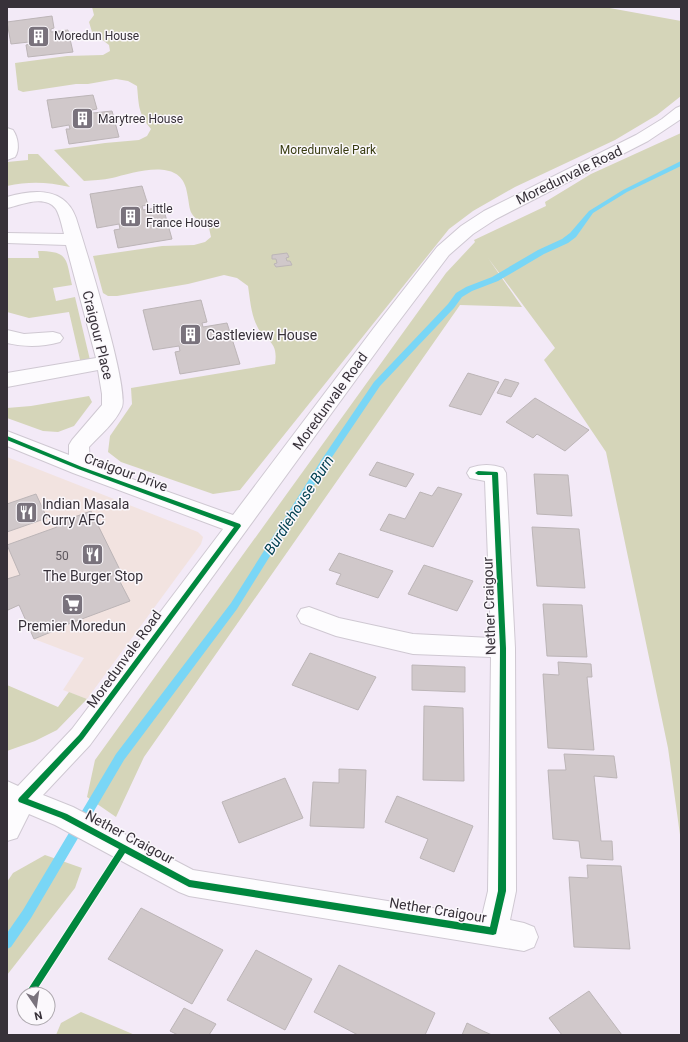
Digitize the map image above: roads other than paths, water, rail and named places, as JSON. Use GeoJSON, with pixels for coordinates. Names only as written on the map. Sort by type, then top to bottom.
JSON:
{"type":"FeatureCollection","features":[{"type":"Feature","properties":{"kind":"street","name":"Moredunvale Road"},"geometry":{"type":"LineString","coordinates":[[7,829],[14,797],[81,737],[380,333],[443,252],[466,230],[490,215],[642,138],[668,122],[681,111]]}},
{"type":"Feature","properties":{"kind":"street"},"geometry":{"type":"LineString","coordinates":[[7,133],[10,149],[9,154],[7,155]]}},
{"type":"Feature","properties":{"kind":"street","name":"Craigour Place"},"geometry":{"type":"LineString","coordinates":[[7,202],[25,197],[39,196],[55,200],[63,206],[74,240],[107,362],[112,394],[112,406],[104,418],[79,445],[80,468]]}},
{"type":"Feature","properties":{"kind":"street"},"geometry":{"type":"LineString","coordinates":[[7,238],[28,240],[50,238],[74,240]]}},
{"type":"Feature","properties":{"kind":"street"},"geometry":{"type":"LineString","coordinates":[[7,336],[32,341],[53,338]]}},
{"type":"Feature","properties":{"kind":"street"},"geometry":{"type":"LineString","coordinates":[[7,380],[107,362]]}},
{"type":"Feature","properties":{"kind":"street","name":"Craigour Drive"},"geometry":{"type":"LineString","coordinates":[[7,438],[80,468],[238,526]]}},
{"type":"Feature","properties":{"kind":"street","name":"Nether Craigour"},"geometry":{"type":"LineString","coordinates":[[478,473],[495,473],[503,648],[502,891],[494,931]]}},
{"type":"Feature","properties":{"kind":"street","name":"Nether Craigour"},"geometry":{"type":"LineString","coordinates":[[308,617],[336,627],[413,644],[503,648]]}},
{"type":"Feature","properties":{"kind":"street","name":"Nether Craigour"},"geometry":{"type":"LineString","coordinates":[[14,797],[64,816],[104,836],[189,883],[524,937]]}},
{"type":"Feature","properties":{"kind":"waterway","name":"Burdiehouse Burn"},"geometry":{"type":"LineString","coordinates":[[7,943],[27,914],[120,757],[234,606],[325,461],[377,384],[451,306],[459,295],[469,289],[495,279],[541,252],[565,241],[573,235],[591,212],[625,191],[681,163]]}},
{"type":"Feature","properties":{"kind":"place","name":"Moredun House"},"geometry":{"type":"Point","coordinates":[39,36]}},
{"type":"Feature","properties":{"kind":"place","name":"Marytree House"},"geometry":{"type":"Point","coordinates":[82,119]}},
{"type":"Feature","properties":{"kind":"place","name":"Little France House"},"geometry":{"type":"Point","coordinates":[130,216]}},
{"type":"Feature","properties":{"kind":"place","name":"Castleview House"},"geometry":{"type":"Point","coordinates":[190,335]}},
{"type":"Feature","properties":{"kind":"place","name":"Indian Masala Curry AFC"},"geometry":{"type":"Point","coordinates":[27,512]}},
{"type":"Feature","properties":{"kind":"place","name":"The Burger Stop"},"geometry":{"type":"Point","coordinates":[93,554]}},
{"type":"Feature","properties":{"kind":"place","name":"Premier Moredun"},"geometry":{"type":"Point","coordinates":[72,604]}},
{"type":"Feature","properties":{"kind":"park label","name":"Moredunvale Park"},"geometry":{"type":"Point","coordinates":[328,150]}}]}
